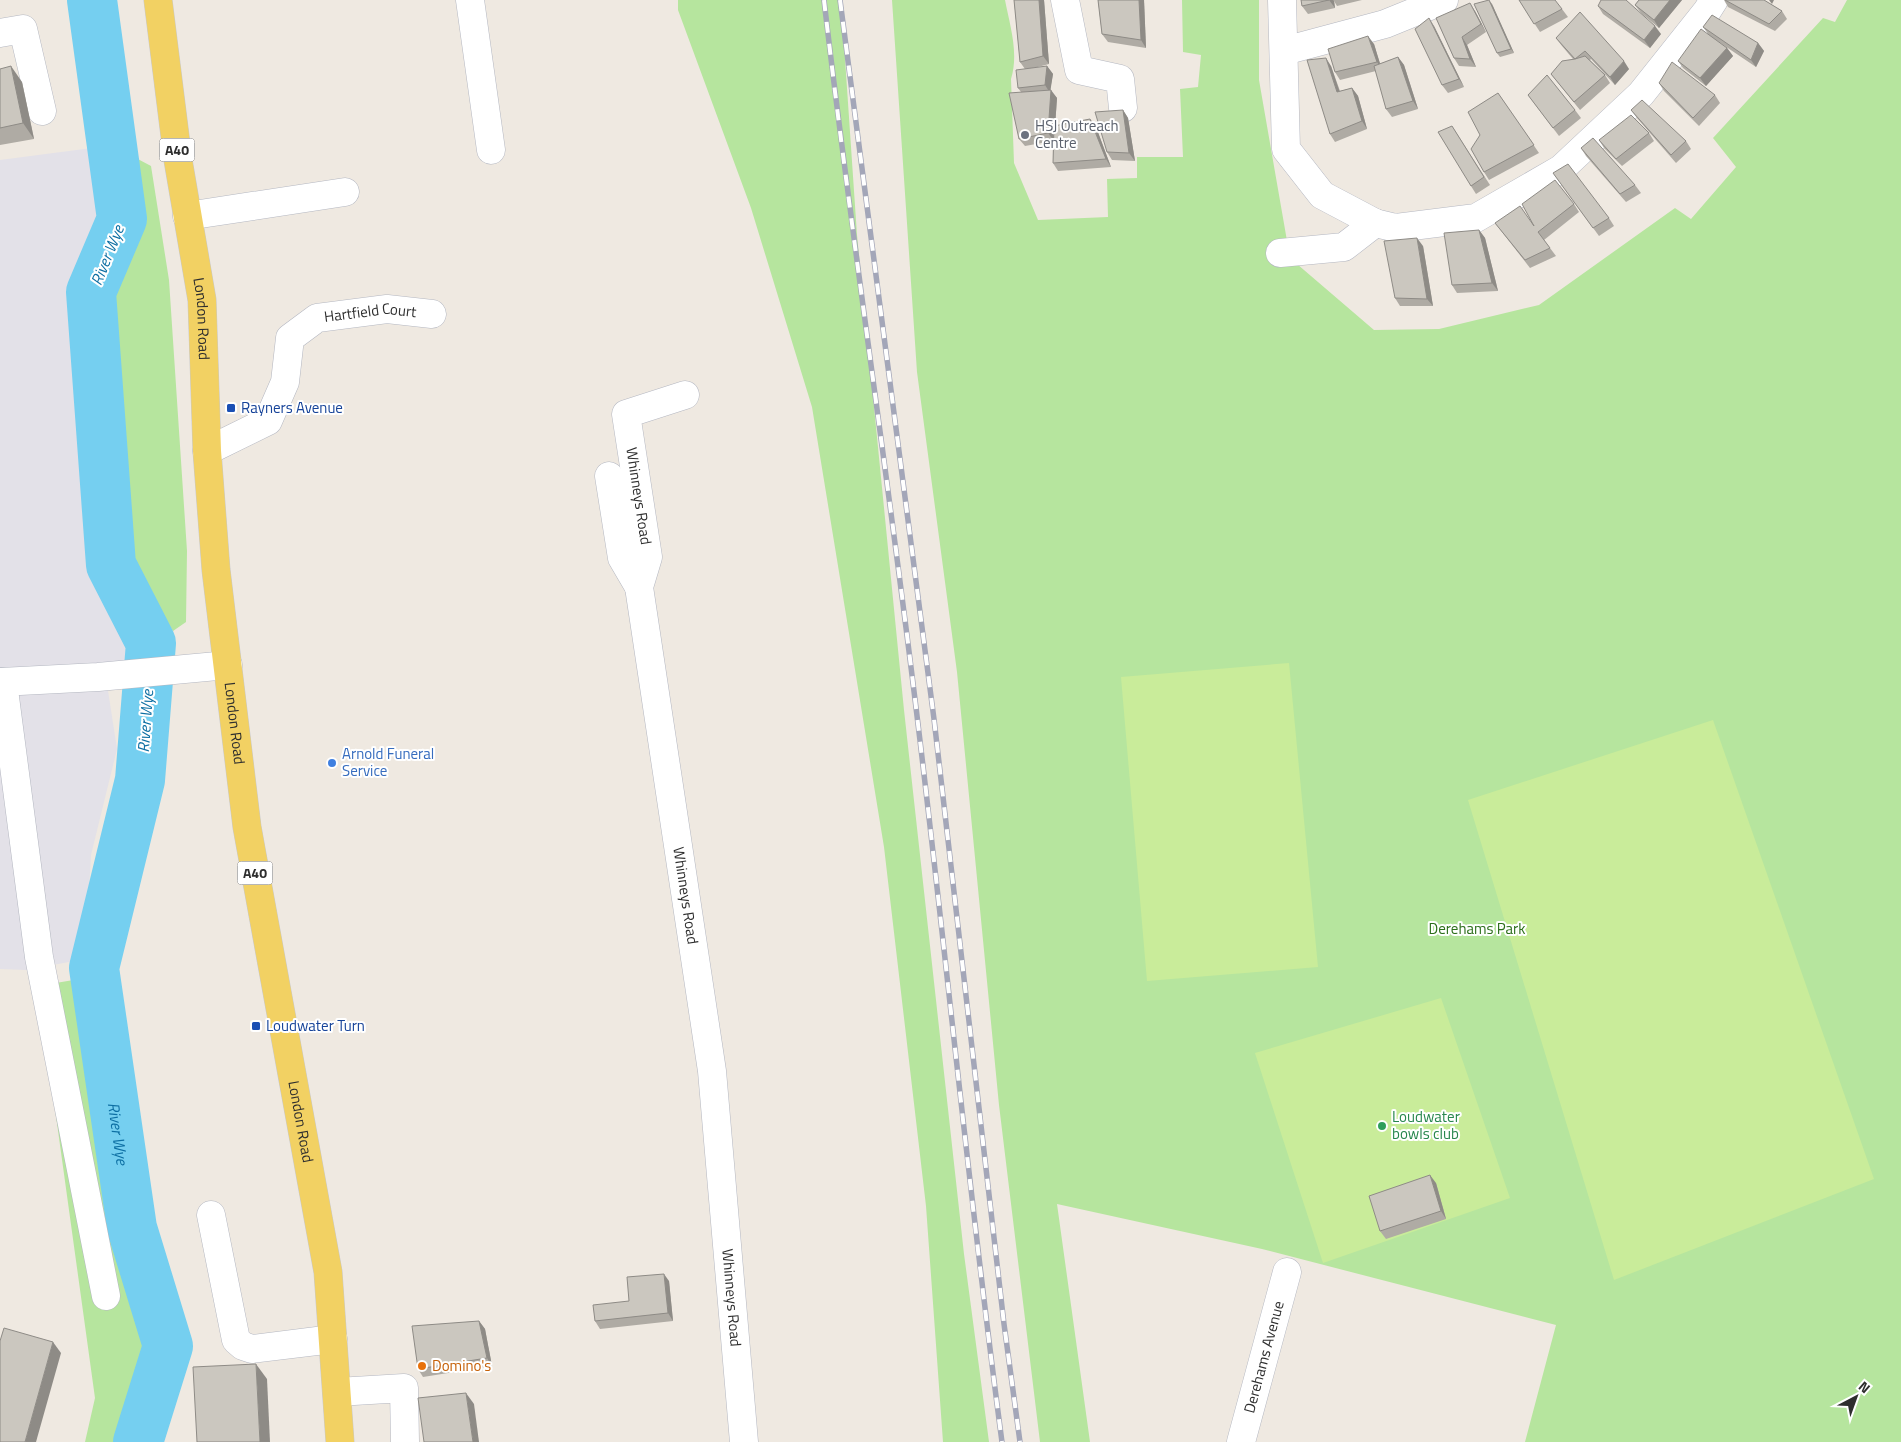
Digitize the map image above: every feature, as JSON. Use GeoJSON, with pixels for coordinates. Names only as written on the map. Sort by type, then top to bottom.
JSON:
{"type":"FeatureCollection","features":[{"type":"Feature","properties":{"kind":"main road","name":"London Road"},"geometry":{"type":"LineString","coordinates":[[158,0],[178,160],[202,300],[207,451],[216,570],[247,827],[328,1272],[340,1442]]}},
{"type":"Feature","properties":{"kind":"street"},"geometry":{"type":"LineString","coordinates":[[470,0],[491,150]]}},
{"type":"Feature","properties":{"kind":"street"},"geometry":{"type":"LineString","coordinates":[[1065,0],[1079,70],[1120,79],[1123,108]]}},
{"type":"Feature","properties":{"kind":"street"},"geometry":{"type":"LineString","coordinates":[[1282,0],[1286,149],[1322,195],[1375,223],[1396,228],[1476,218],[1561,169],[1641,94],[1714,0]]}},
{"type":"Feature","properties":{"kind":"street"},"geometry":{"type":"LineString","coordinates":[[1284,51],[1385,24],[1444,0]]}},
{"type":"Feature","properties":{"kind":"street"},"geometry":{"type":"LineString","coordinates":[[0,33],[23,29],[42,111]]}},
{"type":"Feature","properties":{"kind":"street"},"geometry":{"type":"LineString","coordinates":[[187,216],[345,192]]}},
{"type":"Feature","properties":{"kind":"street"},"geometry":{"type":"LineString","coordinates":[[1280,254],[1344,247],[1375,223]]}},
{"type":"Feature","properties":{"kind":"street","name":"Hartfield Court"},"geometry":{"type":"LineString","coordinates":[[207,451],[268,421],[285,382],[290,338],[317,318],[387,309],[432,314]]}},
{"type":"Feature","properties":{"kind":"street","name":"Whinneys Road"},"geometry":{"type":"LineString","coordinates":[[685,395],[626,414],[648,557],[639,587],[712,1071],[744,1442]]}},
{"type":"Feature","properties":{"kind":"street"},"geometry":{"type":"LineString","coordinates":[[609,476],[622,558],[639,587]]}},
{"type":"Feature","properties":{"kind":"street"},"geometry":{"type":"LineString","coordinates":[[106,1296],[39,957],[2,682],[228,665]]}},
{"type":"Feature","properties":{"kind":"street"},"geometry":{"type":"LineString","coordinates":[[211,1215],[236,1340],[243,1346],[252,1349],[333,1339]]}},
{"type":"Feature","properties":{"kind":"street","name":"Derehams Avenue"},"geometry":{"type":"LineString","coordinates":[[1241,1442],[1287,1272]]}},
{"type":"Feature","properties":{"kind":"street"},"geometry":{"type":"LineString","coordinates":[[337,1392],[404,1388],[404,1442]]}},
{"type":"Feature","properties":{"kind":"shaded area"},"geometry":{"type":"Polygon","coordinates":[[[107,146],[113,216],[100,235],[90,262],[89,334],[109,549],[134,608],[159,642],[160,676],[107,684],[117,749],[91,855],[85,959],[26,970],[0,969],[0,160],[107,146]]]}},
{"type":"Feature","properties":{"kind":"green space"},"geometry":{"type":"Polygon","coordinates":[[[678,0],[841,0],[857,235],[904,710],[964,1254],[989,1442],[943,1442],[926,1206],[884,847],[812,407],[751,208],[678,10],[678,0]]]}},
{"type":"Feature","properties":{"kind":"green space","name":"Derehams Park"},"geometry":{"type":"Polygon","coordinates":[[[892,0],[1005,0],[1014,49],[1011,79],[1014,163],[1038,220],[1108,217],[1107,179],[1137,178],[1137,157],[1183,157],[1180,89],[1198,87],[1201,55],[1183,52],[1182,0],[1259,0],[1259,80],[1290,258],[1374,330],[1439,329],[1539,305],[1675,208],[1691,219],[1736,167],[1713,138],[1823,18],[1835,22],[1847,0],[1901,0],[1901,1442],[1525,1442],[1556,1325],[1262,1249],[1057,1204],[1090,1442],[1040,1442],[999,1105],[957,672],[917,372],[892,0]]]}},
{"type":"Feature","properties":{"kind":"green space"},"geometry":{"type":"Polygon","coordinates":[[[134,157],[151,166],[169,280],[187,551],[186,622],[173,631],[145,590],[127,548],[113,377],[109,275],[112,254],[138,223],[138,195],[134,157]]]}},
{"type":"Feature","properties":{"kind":"green space"},"geometry":{"type":"Polygon","coordinates":[[[1289,663],[1318,967],[1147,981],[1121,677],[1289,663]]]}},
{"type":"Feature","properties":{"kind":"green space"},"geometry":{"type":"Polygon","coordinates":[[[1713,720],[1874,1179],[1614,1280],[1468,800],[1713,720]]]}},
{"type":"Feature","properties":{"kind":"green space"},"geometry":{"type":"Polygon","coordinates":[[[109,974],[110,1074],[121,1209],[126,1226],[146,1264],[172,1293],[178,1313],[180,1334],[175,1356],[164,1372],[169,1381],[138,1442],[85,1442],[95,1398],[38,986],[109,974]]]}},
{"type":"Feature","properties":{"kind":"green space","name":"Loudwater bowls club"},"geometry":{"type":"Polygon","coordinates":[[[1441,998],[1510,1198],[1323,1263],[1255,1053],[1441,998]]]}},
{"type":"Feature","properties":{"kind":"building"},"geometry":{"type":"Polygon","coordinates":[[[1014,0],[1039,0],[1043,56],[1020,62],[1014,0]]]}},
{"type":"Feature","properties":{"kind":"building"},"geometry":{"type":"Polygon","coordinates":[[[1098,0],[1139,0],[1141,40],[1102,34],[1098,0]]]}},
{"type":"Feature","properties":{"kind":"building"},"geometry":{"type":"Polygon","coordinates":[[[1301,0],[1329,0],[1302,6],[1301,0]]]}},
{"type":"Feature","properties":{"kind":"building"},"geometry":{"type":"Polygon","coordinates":[[[1489,0],[1511,49],[1497,53],[1474,4],[1489,0]]]}},
{"type":"Feature","properties":{"kind":"building"},"geometry":{"type":"Polygon","coordinates":[[[1519,0],[1555,0],[1562,9],[1534,24],[1519,0]]]}},
{"type":"Feature","properties":{"kind":"building"},"geometry":{"type":"Polygon","coordinates":[[[1601,0],[1626,0],[1655,26],[1644,40],[1598,6],[1601,0]]]}},
{"type":"Feature","properties":{"kind":"building"},"geometry":{"type":"Polygon","coordinates":[[[1639,0],[1670,0],[1654,20],[1635,5],[1639,0]]]}},
{"type":"Feature","properties":{"kind":"building"},"geometry":{"type":"Polygon","coordinates":[[[1725,0],[1764,0],[1782,11],[1769,24],[1725,0]]]}},
{"type":"Feature","properties":{"kind":"building"},"geometry":{"type":"Polygon","coordinates":[[[1470,3],[1481,24],[1462,37],[1470,59],[1454,58],[1436,18],[1470,3]]]}},
{"type":"Feature","properties":{"kind":"building"},"geometry":{"type":"Polygon","coordinates":[[[1580,12],[1624,61],[1610,77],[1585,51],[1575,59],[1556,38],[1580,12]]]}},
{"type":"Feature","properties":{"kind":"building"},"geometry":{"type":"Polygon","coordinates":[[[1712,15],[1758,43],[1751,60],[1703,27],[1712,15]]]}},
{"type":"Feature","properties":{"kind":"building"},"geometry":{"type":"Polygon","coordinates":[[[1429,18],[1459,79],[1442,85],[1415,29],[1429,18]]]}},
{"type":"Feature","properties":{"kind":"building"},"geometry":{"type":"Polygon","coordinates":[[[1701,29],[1727,48],[1700,78],[1678,61],[1701,29]]]}},
{"type":"Feature","properties":{"kind":"building"},"geometry":{"type":"Polygon","coordinates":[[[1368,36],[1377,62],[1335,72],[1328,49],[1368,36]]]}},
{"type":"Feature","properties":{"kind":"building"},"geometry":{"type":"Polygon","coordinates":[[[1585,56],[1605,75],[1574,102],[1551,74],[1562,61],[1585,56]]]}},
{"type":"Feature","properties":{"kind":"building"},"geometry":{"type":"Polygon","coordinates":[[[1398,57],[1413,101],[1386,109],[1374,66],[1398,57]]]}},
{"type":"Feature","properties":{"kind":"building"},"geometry":{"type":"Polygon","coordinates":[[[1326,58],[1337,92],[1352,88],[1362,121],[1330,134],[1307,60],[1326,58]]]}},
{"type":"Feature","properties":{"kind":"building"},"geometry":{"type":"Polygon","coordinates":[[[1672,62],[1715,95],[1693,118],[1659,83],[1672,62]]]}},
{"type":"Feature","properties":{"kind":"building"},"geometry":{"type":"Polygon","coordinates":[[[11,66],[23,123],[0,128],[0,69],[11,66]]]}},
{"type":"Feature","properties":{"kind":"building"},"geometry":{"type":"Polygon","coordinates":[[[1047,66],[1045,85],[1018,88],[1016,70],[1047,66]]]}},
{"type":"Feature","properties":{"kind":"building"},"geometry":{"type":"Polygon","coordinates":[[[1547,75],[1575,110],[1553,128],[1528,95],[1547,75]]]}},
{"type":"Feature","properties":{"kind":"building"},"geometry":{"type":"Polygon","coordinates":[[[1051,90],[1048,133],[1019,139],[1009,93],[1051,90]]]}},
{"type":"Feature","properties":{"kind":"building"},"geometry":{"type":"Polygon","coordinates":[[[1498,93],[1534,145],[1484,172],[1471,149],[1480,135],[1468,112],[1498,93]]]}},
{"type":"Feature","properties":{"kind":"building"},"geometry":{"type":"Polygon","coordinates":[[[1642,100],[1686,141],[1671,155],[1631,110],[1642,100]]]}},
{"type":"Feature","properties":{"kind":"building"},"geometry":{"type":"Polygon","coordinates":[[[1123,110],[1129,153],[1107,152],[1095,112],[1123,110]]]}},
{"type":"Feature","properties":{"kind":"building"},"geometry":{"type":"Polygon","coordinates":[[[1631,115],[1649,133],[1616,159],[1599,140],[1631,115]]]}},
{"type":"Feature","properties":{"kind":"building"},"geometry":{"type":"Polygon","coordinates":[[[1090,119],[1106,159],[1053,163],[1054,126],[1090,119]]]}},
{"type":"Feature","properties":{"kind":"building"},"geometry":{"type":"Polygon","coordinates":[[[1452,126],[1484,177],[1471,186],[1438,132],[1452,126]]]}},
{"type":"Feature","properties":{"kind":"building"},"geometry":{"type":"Polygon","coordinates":[[[1593,138],[1635,185],[1620,194],[1581,148],[1593,138]]]}},
{"type":"Feature","properties":{"kind":"building"},"geometry":{"type":"Polygon","coordinates":[[[1568,164],[1609,218],[1593,228],[1553,173],[1568,164]]]}},
{"type":"Feature","properties":{"kind":"building"},"geometry":{"type":"Polygon","coordinates":[[[1555,180],[1574,204],[1538,232],[1550,248],[1525,260],[1495,223],[1520,206],[1534,226],[1522,204],[1555,180]]]}},
{"type":"Feature","properties":{"kind":"building"},"geometry":{"type":"Polygon","coordinates":[[[1479,230],[1492,283],[1452,285],[1444,233],[1479,230]]]}},
{"type":"Feature","properties":{"kind":"building"},"geometry":{"type":"Polygon","coordinates":[[[1417,238],[1427,299],[1395,298],[1384,241],[1417,238]]]}},
{"type":"Feature","properties":{"kind":"building"},"geometry":{"type":"Polygon","coordinates":[[[1430,1175],[1441,1211],[1380,1231],[1369,1196],[1430,1175]]]}},
{"type":"Feature","properties":{"kind":"building"},"geometry":{"type":"Polygon","coordinates":[[[664,1274],[668,1313],[595,1321],[593,1305],[629,1301],[627,1277],[664,1274]]]}},
{"type":"Feature","properties":{"kind":"building"},"geometry":{"type":"Polygon","coordinates":[[[479,1321],[487,1358],[418,1369],[412,1326],[479,1321]]]}},
{"type":"Feature","properties":{"kind":"building"},"geometry":{"type":"Polygon","coordinates":[[[4,1328],[53,1342],[25,1442],[0,1442],[0,1341],[4,1328]]]}},
{"type":"Feature","properties":{"kind":"building"},"geometry":{"type":"Polygon","coordinates":[[[256,1364],[260,1442],[197,1442],[193,1367],[256,1364]]]}},
{"type":"Feature","properties":{"kind":"building"},"geometry":{"type":"Polygon","coordinates":[[[466,1393],[473,1442],[424,1442],[418,1398],[466,1393]]]}},
{"type":"Feature","properties":{"kind":"waterway","name":"River Wye"},"geometry":{"type":"LineString","coordinates":[[92,0],[122,219],[91,292],[111,565],[151,643],[140,780],[94,968],[132,1228],[168,1346],[138,1442]]}},
{"type":"Feature","properties":{"kind":"railway"},"geometry":{"type":"LineString","coordinates":[[824,0],[918,724],[979,1263],[1002,1442]]}},
{"type":"Feature","properties":{"kind":"railway"},"geometry":{"type":"LineString","coordinates":[[840,0],[934,719],[1004,1324],[1020,1442]]}},
{"type":"Feature","properties":{"kind":"place","name":"HSJ Outreach Centre"},"geometry":{"type":"Point","coordinates":[1025,135]}},
{"type":"Feature","properties":{"kind":"place","name":"Rayners Avenue"},"geometry":{"type":"Point","coordinates":[231,408]}},
{"type":"Feature","properties":{"kind":"place","name":"Arnold Funeral Service"},"geometry":{"type":"Point","coordinates":[332,763]}},
{"type":"Feature","properties":{"kind":"place","name":"Loudwater Turn"},"geometry":{"type":"Point","coordinates":[256,1026]}},
{"type":"Feature","properties":{"kind":"place","name":"Loudwater bowls club"},"geometry":{"type":"Point","coordinates":[1382,1126]}},
{"type":"Feature","properties":{"kind":"place","name":"Domino's"},"geometry":{"type":"Point","coordinates":[422,1366]}}]}
